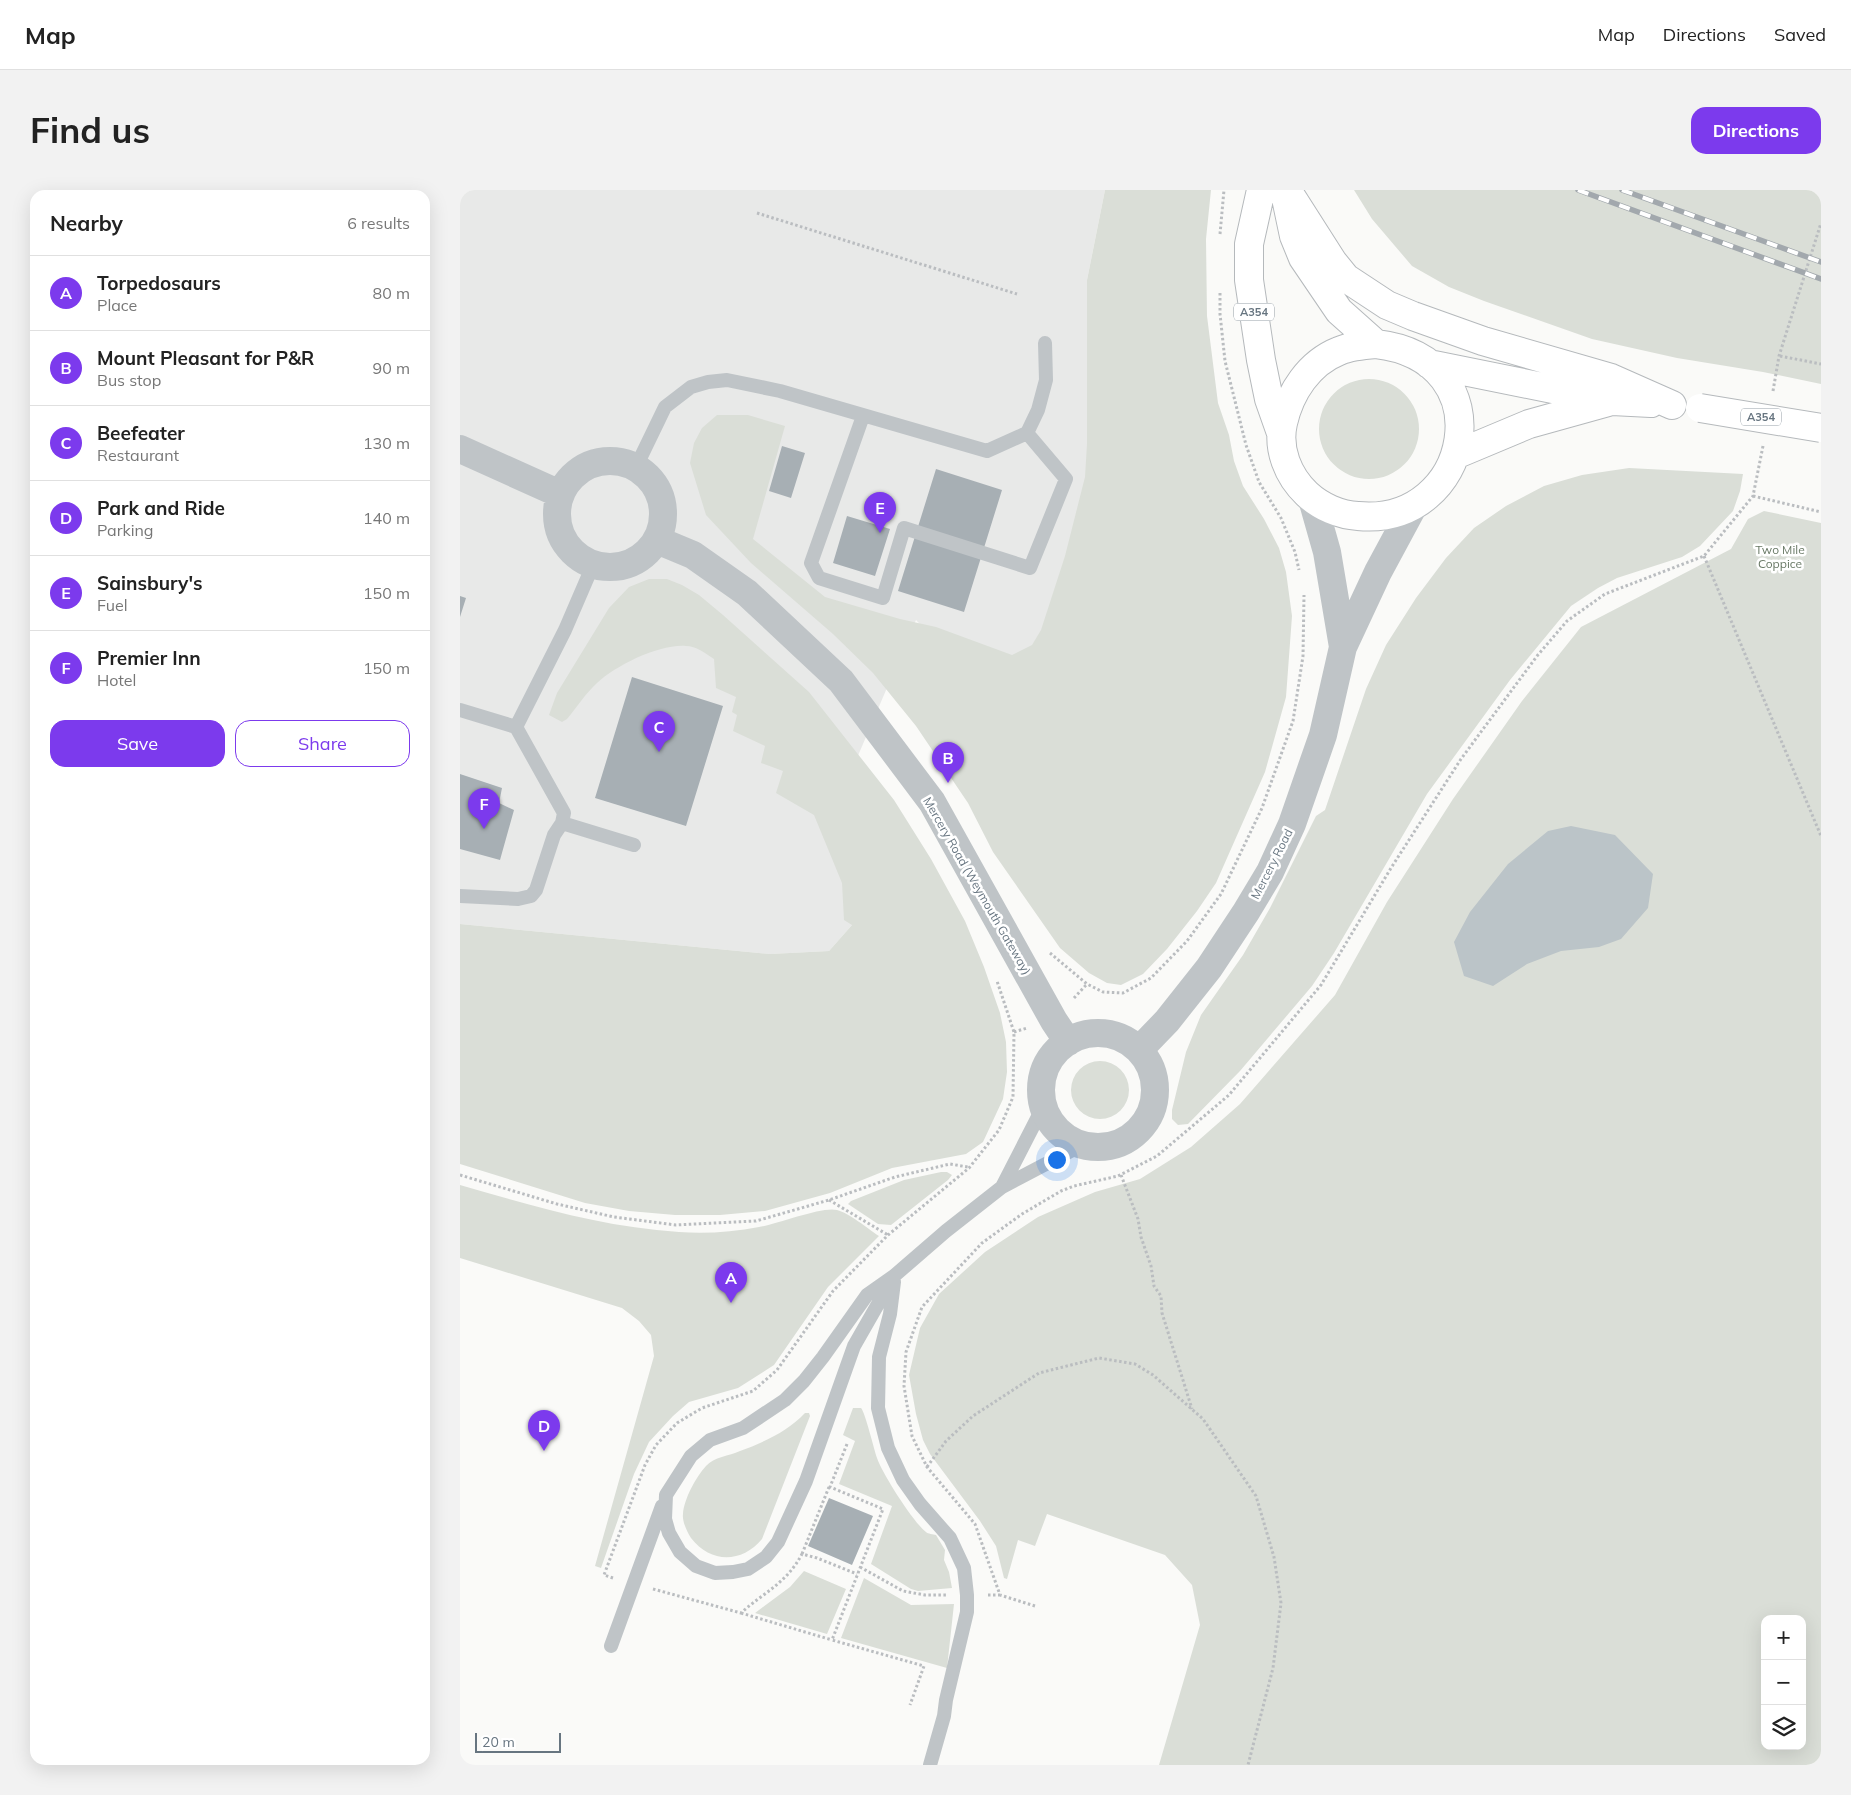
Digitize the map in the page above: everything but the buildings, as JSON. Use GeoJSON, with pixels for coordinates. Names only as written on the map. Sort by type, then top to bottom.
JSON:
{"type":"FeatureCollection","features":[{"type":"Feature","properties":{"kind":"highway","name":"A354"},"geometry":{"type":"LineString","coordinates":[[1261,190],[1248,244],[1249,280],[1261,360],[1269,399],[1281,433],[1284,460],[1303,490],[1312,499],[1329,509],[1349,515],[1382,517],[1398,513],[1412,507],[1431,493],[1445,476],[1455,455],[1460,429],[1457,403],[1452,390],[1444,379],[1429,364],[1412,353],[1394,346],[1376,344],[1355,346],[1338,351],[1320,361],[1293,393],[1286,411],[1281,433]]}},
{"type":"Feature","properties":{"kind":"highway"},"geometry":{"type":"LineString","coordinates":[[1286,190],[1294,236],[1303,258],[1339,311],[1376,344]]}},
{"type":"Feature","properties":{"kind":"highway"},"geometry":{"type":"LineString","coordinates":[[1286,190],[1333,262],[1346,278],[1387,305],[1483,341],[1611,378],[1672,405]]}},
{"type":"Feature","properties":{"kind":"highway","name":"A354"},"geometry":{"type":"LineString","coordinates":[[1429,364],[1612,400],[1700,408],[1821,428]]}},
{"type":"Feature","properties":{"kind":"highway","name":"A354"},"geometry":{"type":"LineString","coordinates":[[1455,455],[1529,424],[1612,400]]}},
{"type":"Feature","properties":{"kind":"street"},"geometry":{"type":"LineString","coordinates":[[460,449],[560,494]]}},
{"type":"Feature","properties":{"kind":"street"},"geometry":{"type":"LineString","coordinates":[[604,460],[620,461],[636,467],[649,476],[658,489],[663,504],[663,520],[657,540],[641,558],[624,566],[606,568],[589,564],[573,554],[562,539],[557,526],[556,512],[560,494],[574,473],[588,464],[604,460]]}},
{"type":"Feature","properties":{"kind":"street"},"geometry":{"type":"LineString","coordinates":[[1312,499],[1328,552],[1343,647]]}},
{"type":"Feature","properties":{"kind":"street"},"geometry":{"type":"LineString","coordinates":[[1343,647],[1378,572],[1412,507]]}},
{"type":"Feature","properties":{"kind":"street","name":"Mercery Road (Weymouth Gateway)"},"geometry":{"type":"LineString","coordinates":[[657,540],[693,555],[747,593],[842,681],[932,802],[1054,1021],[1068,1042]]}},
{"type":"Feature","properties":{"kind":"street","name":"Mercery Road"},"geometry":{"type":"LineString","coordinates":[[1139,1050],[1167,1021],[1209,968],[1270,872],[1292,824],[1320,744],[1343,647]]}},
{"type":"Feature","properties":{"kind":"street"},"geometry":{"type":"LineString","coordinates":[[1105,1033],[1123,1039],[1139,1050],[1150,1065],[1155,1083],[1154,1102],[1147,1119],[1135,1134],[1119,1143],[1101,1147],[1082,1145],[1066,1137],[1052,1124],[1044,1107],[1041,1088],[1045,1070],[1054,1054],[1068,1042],[1086,1034],[1105,1033]]}},
{"type":"Feature","properties":{"kind":"lane"},"geometry":{"type":"LineString","coordinates":[[636,467],[665,407],[691,387],[708,382],[728,380],[780,392],[987,451],[1027,433],[1038,410],[1046,380],[1045,343]]}},
{"type":"Feature","properties":{"kind":"lane"},"geometry":{"type":"LineString","coordinates":[[863,416],[811,563],[819,578],[883,598],[904,528],[1030,568],[1066,479],[1027,433]]}},
{"type":"Feature","properties":{"kind":"lane"},"geometry":{"type":"LineString","coordinates":[[516,727],[565,630],[593,565]]}},
{"type":"Feature","properties":{"kind":"lane"},"geometry":{"type":"LineString","coordinates":[[460,710],[516,727],[564,812],[562,823],[554,835],[536,890],[531,896],[518,899],[460,896]]}},
{"type":"Feature","properties":{"kind":"lane"},"geometry":{"type":"LineString","coordinates":[[562,823],[634,846]]}},
{"type":"Feature","properties":{"kind":"lane"},"geometry":{"type":"LineString","coordinates":[[1002,1187],[1044,1107]]}},
{"type":"Feature","properties":{"kind":"lane"},"geometry":{"type":"LineString","coordinates":[[611,1646],[666,1496],[691,1456],[710,1440],[743,1428],[785,1400],[804,1381],[823,1357],[867,1295],[894,1276],[946,1231],[1002,1187],[1082,1145]]}},
{"type":"Feature","properties":{"kind":"lane"},"geometry":{"type":"LineString","coordinates":[[666,1496],[665,1519],[668,1533],[680,1552],[696,1566],[715,1573],[733,1572],[748,1569],[766,1557],[778,1542],[806,1481],[854,1346],[894,1276]]}},
{"type":"Feature","properties":{"kind":"lane"},"geometry":{"type":"LineString","coordinates":[[894,1276],[890,1314],[879,1357],[878,1408],[888,1448],[903,1480],[920,1504],[950,1538],[964,1568],[967,1595],[967,1612],[946,1700],[944,1716],[930,1765]]}},
{"type":"Feature","properties":{"kind":"path"},"geometry":{"type":"LineString","coordinates":[[1220,242],[1224,190]]}},
{"type":"Feature","properties":{"kind":"path"},"geometry":{"type":"LineString","coordinates":[[757,212],[1017,294]]}},
{"type":"Feature","properties":{"kind":"path"},"geometry":{"type":"LineString","coordinates":[[1773,393],[1780,356],[1821,223]]}},
{"type":"Feature","properties":{"kind":"path"},"geometry":{"type":"LineString","coordinates":[[1220,287],[1220,314],[1225,361],[1246,445],[1259,482],[1282,518],[1295,552],[1300,576]]}},
{"type":"Feature","properties":{"kind":"path"},"geometry":{"type":"LineString","coordinates":[[1780,356],[1821,364]]}},
{"type":"Feature","properties":{"kind":"path"},"geometry":{"type":"LineString","coordinates":[[1000,1595],[975,1524],[927,1467],[912,1436],[904,1386],[906,1352],[922,1307],[982,1243],[1022,1214],[1061,1191],[1120,1175],[1157,1156],[1229,1095],[1321,985],[1391,868],[1461,759],[1537,656],[1567,621],[1605,594],[1704,556],[1754,496],[1764,440]]}},
{"type":"Feature","properties":{"kind":"path"},"geometry":{"type":"LineString","coordinates":[[1754,496],[1821,512]]}},
{"type":"Feature","properties":{"kind":"path"},"geometry":{"type":"LineString","coordinates":[[1704,556],[1821,836]]}},
{"type":"Feature","properties":{"kind":"path"},"geometry":{"type":"LineString","coordinates":[[1048,952],[1087,984],[1103,992],[1123,993],[1151,978],[1187,941],[1221,894],[1262,808],[1293,720],[1303,656],[1304,592]]}},
{"type":"Feature","properties":{"kind":"path"},"geometry":{"type":"LineString","coordinates":[[633,1584],[604,1575],[645,1465],[656,1445],[676,1423],[702,1408],[753,1390],[777,1370],[833,1291],[888,1235],[969,1168],[999,1130],[1013,1097],[1014,1032],[995,975]]}},
{"type":"Feature","properties":{"kind":"path"},"geometry":{"type":"LineString","coordinates":[[460,1175],[556,1204],[614,1217],[676,1225],[756,1221],[829,1200],[895,1176],[950,1164],[969,1168]]}},
{"type":"Feature","properties":{"kind":"path"},"geometry":{"type":"LineString","coordinates":[[1120,1175],[1138,1219],[1141,1238],[1151,1266],[1154,1286],[1161,1296],[1162,1313],[1192,1410]]}},
{"type":"Feature","properties":{"kind":"path"},"geometry":{"type":"LineString","coordinates":[[829,1200],[888,1235]]}},
{"type":"Feature","properties":{"kind":"path"},"geometry":{"type":"LineString","coordinates":[[927,1467],[946,1441],[973,1416],[1039,1373],[1100,1358],[1135,1364],[1153,1375],[1203,1419],[1256,1496],[1274,1557],[1280,1603],[1272,1668],[1248,1765]]}},
{"type":"Feature","properties":{"kind":"path"},"geometry":{"type":"LineString","coordinates":[[802,1554],[847,1444]]}},
{"type":"Feature","properties":{"kind":"path"},"geometry":{"type":"LineString","coordinates":[[830,1487],[882,1509],[832,1640]]}},
{"type":"Feature","properties":{"kind":"path"},"geometry":{"type":"LineString","coordinates":[[860,1567],[902,1591],[925,1595],[1000,1595],[1035,1606]]}},
{"type":"Feature","properties":{"kind":"path"},"geometry":{"type":"LineString","coordinates":[[741,1613],[924,1666],[910,1705]]}},
{"type":"Feature","properties":{"kind":"shaded area"},"geometry":{"type":"Polygon","coordinates":[[[460,190],[1105,190],[1087,280],[1087,516],[1034,692],[930,635],[916,620],[854,765],[852,925],[829,951],[770,954],[460,924],[460,190]]]}},
{"type":"Feature","properties":{"kind":"shaded area"},"geometry":{"type":"Polygon","coordinates":[[[1571,826],[1615,835],[1653,874],[1648,908],[1621,939],[1599,947],[1561,951],[1527,964],[1493,986],[1464,976],[1454,942],[1470,912],[1508,864],[1548,831],[1571,826]]]}},
{"type":"Feature","properties":{"kind":"green space"},"geometry":{"type":"Polygon","coordinates":[[[1105,190],[1211,190],[1206,239],[1207,316],[1218,403],[1243,486],[1264,519],[1279,548],[1286,572],[1292,616],[1286,697],[1265,772],[1216,883],[1167,949],[1143,974],[1121,985],[1107,983],[1089,973],[1060,948],[993,852],[968,803],[916,726],[873,673],[833,634],[751,563],[706,515],[690,463],[694,443],[702,428],[717,415],[748,415],[785,426],[753,539],[825,597],[900,619],[936,627],[1012,655],[1032,645],[1041,630],[1065,556],[1085,477],[1087,444],[1087,280],[1105,190]]]}},
{"type":"Feature","properties":{"kind":"green space"},"geometry":{"type":"Polygon","coordinates":[[[1354,190],[1821,190],[1821,384],[1763,372],[1677,358],[1592,339],[1449,287],[1412,266],[1372,219],[1354,190]]]}},
{"type":"Feature","properties":{"kind":"green space"},"geometry":{"type":"Polygon","coordinates":[[[1369,379],[1388,383],[1404,394],[1415,410],[1419,429],[1415,448],[1404,464],[1388,475],[1369,479],[1350,475],[1334,464],[1323,448],[1319,429],[1323,410],[1334,394],[1350,383],[1369,379]]]}},
{"type":"Feature","properties":{"kind":"green space"},"geometry":{"type":"Polygon","coordinates":[[[1629,468],[1743,474],[1740,491],[1733,511],[1700,546],[1682,557],[1617,578],[1571,606],[1510,680],[1427,794],[1334,953],[1312,986],[1240,1071],[1188,1124],[1178,1125],[1172,1119],[1172,1110],[1186,1052],[1201,1015],[1243,955],[1270,908],[1316,816],[1325,810],[1366,689],[1386,645],[1416,598],[1446,558],[1474,528],[1506,506],[1544,486],[1582,475],[1629,468]]]}},
{"type":"Feature","properties":{"kind":"green space","name":"Two Mile Coppice"},"geometry":{"type":"Polygon","coordinates":[[[1764,511],[1821,523],[1821,1765],[1159,1765],[1200,1625],[1192,1585],[1165,1555],[1047,1514],[1035,1546],[1018,1540],[1007,1579],[1004,1578],[996,1546],[980,1521],[930,1454],[923,1440],[909,1375],[920,1328],[939,1294],[985,1252],[1038,1217],[1095,1192],[1140,1179],[1191,1147],[1240,1104],[1335,995],[1387,902],[1453,799],[1522,701],[1581,627],[1731,549],[1748,519],[1764,511]]]}},
{"type":"Feature","properties":{"kind":"green space"},"geometry":{"type":"Polygon","coordinates":[[[649,579],[667,579],[699,595],[809,692],[894,800],[931,859],[965,921],[984,967],[1000,1013],[1006,1042],[1007,1072],[1003,1099],[983,1142],[966,1154],[892,1168],[830,1193],[765,1211],[720,1215],[675,1215],[629,1211],[585,1203],[460,1164],[460,924],[770,954],[829,951],[852,925],[844,920],[842,883],[814,815],[776,793],[783,771],[761,763],[765,746],[733,731],[737,715],[732,712],[736,697],[716,688],[714,659],[690,646],[675,646],[651,652],[605,676],[589,691],[567,719],[562,722],[549,715],[557,693],[609,608],[629,587],[649,579]]]}},
{"type":"Feature","properties":{"kind":"green space"},"geometry":{"type":"Polygon","coordinates":[[[1100,1061],[1111,1063],[1124,1074],[1129,1090],[1127,1101],[1116,1114],[1100,1119],[1089,1117],[1076,1106],[1071,1090],[1073,1079],[1084,1066],[1100,1061]]]}},
{"type":"Feature","properties":{"kind":"green space"},"geometry":{"type":"Polygon","coordinates":[[[947,1172],[952,1175],[891,1225],[878,1224],[848,1204],[851,1201],[904,1180],[947,1172]]]}},
{"type":"Feature","properties":{"kind":"green space"},"geometry":{"type":"Polygon","coordinates":[[[460,1185],[568,1214],[623,1226],[689,1233],[709,1233],[759,1227],[830,1209],[847,1214],[879,1236],[828,1287],[774,1365],[738,1388],[689,1402],[649,1442],[634,1474],[601,1568],[595,1566],[654,1356],[651,1335],[639,1321],[622,1308],[460,1258],[460,1185]]]}},
{"type":"Feature","properties":{"kind":"green space"},"geometry":{"type":"Polygon","coordinates":[[[853,1408],[861,1408],[863,1411],[877,1458],[898,1497],[920,1527],[927,1533],[936,1535],[945,1550],[944,1560],[949,1572],[952,1588],[918,1591],[911,1589],[871,1564],[892,1506],[839,1484],[855,1441],[843,1435],[853,1408]]]}},
{"type":"Feature","properties":{"kind":"green space"},"geometry":{"type":"Polygon","coordinates":[[[805,1413],[809,1413],[810,1416],[762,1539],[745,1553],[736,1556],[717,1556],[699,1546],[688,1533],[683,1514],[688,1495],[702,1471],[709,1463],[717,1459],[749,1448],[775,1436],[791,1426],[805,1413]]]}},
{"type":"Feature","properties":{"kind":"green space"},"geometry":{"type":"Polygon","coordinates":[[[804,1571],[846,1589],[827,1634],[755,1613],[790,1587],[804,1571]]]}},
{"type":"Feature","properties":{"kind":"green space"},"geometry":{"type":"Polygon","coordinates":[[[864,1578],[911,1605],[954,1604],[947,1668],[841,1638],[864,1578]]]}},
{"type":"Feature","properties":{"kind":"railway"},"geometry":{"type":"LineString","coordinates":[[1578,190],[1821,279]]}},
{"type":"Feature","properties":{"kind":"railway"},"geometry":{"type":"LineString","coordinates":[[1622,190],[1821,262]]}},
{"type":"Feature","properties":{"kind":"place","name":"Sainsbury's"},"geometry":{"type":"Point","coordinates":[880,533]}},
{"type":"Feature","properties":{"kind":"place","name":"Beefeater"},"geometry":{"type":"Point","coordinates":[659,752]}},
{"type":"Feature","properties":{"kind":"place","name":"Mount Pleasant for P&R"},"geometry":{"type":"Point","coordinates":[948,783]}},
{"type":"Feature","properties":{"kind":"place","name":"Premier Inn"},"geometry":{"type":"Point","coordinates":[484,829]}},
{"type":"Feature","properties":{"kind":"place","name":"Torpedosaurs"},"geometry":{"type":"Point","coordinates":[731,1303]}},
{"type":"Feature","properties":{"kind":"place","name":"Park and Ride"},"geometry":{"type":"Point","coordinates":[544,1451]}}]}
